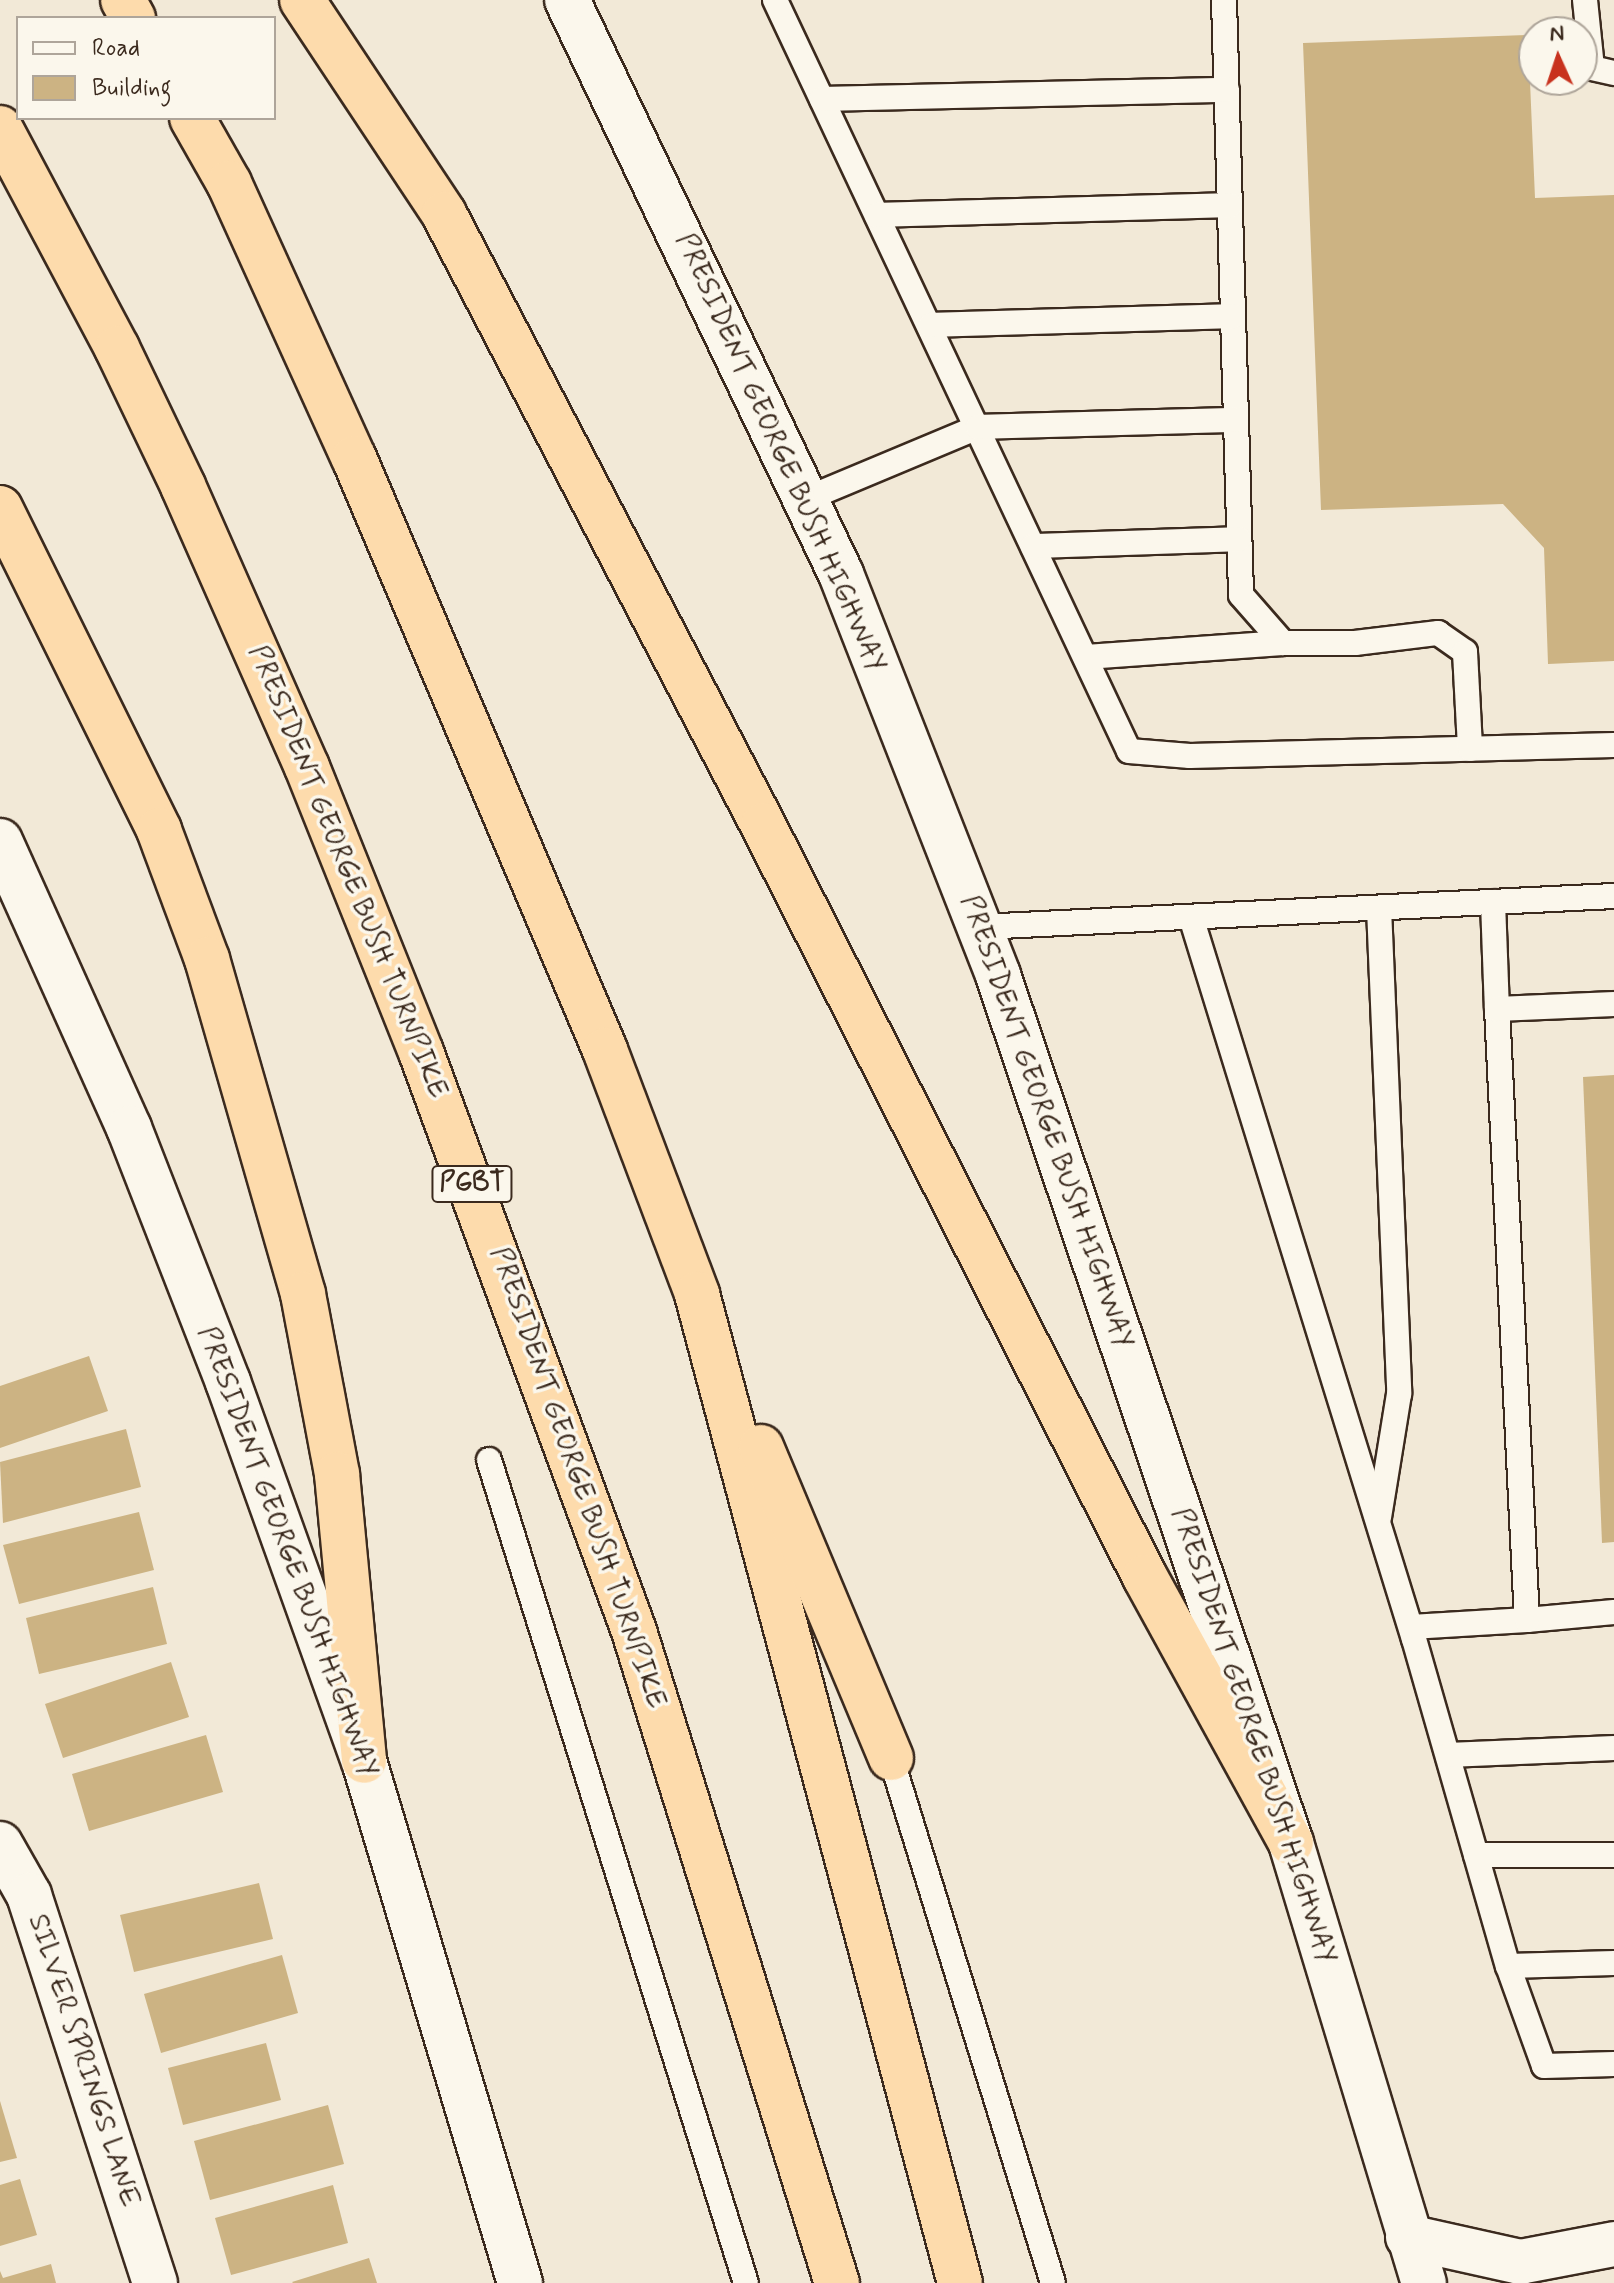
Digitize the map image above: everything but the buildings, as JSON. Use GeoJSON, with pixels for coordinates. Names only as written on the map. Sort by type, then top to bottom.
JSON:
{"type":"FeatureCollection","features":[{"type":"Feature","properties":{"kind":"highway"},"geometry":{"type":"LineString","coordinates":[[302,0],[444,214],[763,825],[1145,1577],[1291,1843]]}},
{"type":"Feature","properties":{"kind":"highway"},"geometry":{"type":"LineString","coordinates":[[193,120],[229,183],[354,458],[605,1050],[697,1294],[891,1758]]}},
{"type":"Feature","properties":{"kind":"highway","name":"PRESIDENT GEORGE BUSH TURNPIKE"},"geometry":{"type":"LineString","coordinates":[[0,128],[117,348],[222,571],[307,767],[443,1110],[634,1631],[837,2283]]}},
{"type":"Feature","properties":{"kind":"highway"},"geometry":{"type":"LineString","coordinates":[[0,508],[159,830],[207,959],[306,1309],[337,1474],[364,1761]]}},
{"type":"Feature","properties":{"kind":"highway"},"geometry":{"type":"LineString","coordinates":[[697,1294],[960,2283]]}},
{"type":"Feature","properties":{"kind":"main road","name":"PRESIDENT GEORGE BUSH HIGHWAY"},"geometry":{"type":"LineString","coordinates":[[567,0],[841,574],[980,927],[1291,1843],[1424,2283]]}},
{"type":"Feature","properties":{"kind":"main road","name":"PRESIDENT GEORGE BUSH HIGHWAY"},"geometry":{"type":"LineString","coordinates":[[0,841],[129,1128],[228,1382],[364,1761],[520,2283]]}},
{"type":"Feature","properties":{"kind":"main road","name":"SILVER SPRINGS LANE"},"geometry":{"type":"LineString","coordinates":[[0,1844],[29,1895],[155,2283]]}},
{"type":"Feature","properties":{"kind":"main road"},"geometry":{"type":"LineString","coordinates":[[1408,2237],[1520,2262],[1614,2244]]}},
{"type":"Feature","properties":{"kind":"lane"},"geometry":{"type":"LineString","coordinates":[[775,0],[931,325],[1129,751],[1190,756],[1614,745]]}},
{"type":"Feature","properties":{"kind":"lane"},"geometry":{"type":"LineString","coordinates":[[1224,0],[1241,595],[1283,643]]}},
{"type":"Feature","properties":{"kind":"lane"},"geometry":{"type":"LineString","coordinates":[[1585,0],[1592,68],[1614,73]]}},
{"type":"Feature","properties":{"kind":"lane"},"geometry":{"type":"LineString","coordinates":[[822,99],[1227,90]]}},
{"type":"Feature","properties":{"kind":"lane"},"geometry":{"type":"LineString","coordinates":[[877,215],[1230,205]]}},
{"type":"Feature","properties":{"kind":"lane"},"geometry":{"type":"LineString","coordinates":[[931,325],[1233,316]]}},
{"type":"Feature","properties":{"kind":"lane"},"geometry":{"type":"LineString","coordinates":[[806,499],[978,427],[1236,420]]}},
{"type":"Feature","properties":{"kind":"lane"},"geometry":{"type":"LineString","coordinates":[[1033,546],[1239,539]]}},
{"type":"Feature","properties":{"kind":"lane"},"geometry":{"type":"LineString","coordinates":[[1086,657],[1283,643],[1355,643],[1438,633],[1465,652],[1470,749]]}},
{"type":"Feature","properties":{"kind":"lane"},"geometry":{"type":"LineString","coordinates":[[980,927],[1614,896]]}},
{"type":"Feature","properties":{"kind":"lane"},"geometry":{"type":"LineString","coordinates":[[1493,902],[1527,1620]]}},
{"type":"Feature","properties":{"kind":"lane"},"geometry":{"type":"LineString","coordinates":[[1378,1524],[1399,1394],[1379,908]]}},
{"type":"Feature","properties":{"kind":"lane"},"geometry":{"type":"LineString","coordinates":[[1191,917],[1411,1627],[1508,1966],[1544,2066],[1614,2064]]}},
{"type":"Feature","properties":{"kind":"lane"},"geometry":{"type":"LineString","coordinates":[[1497,1009],[1614,1004]]}},
{"type":"Feature","properties":{"kind":"lane"},"geometry":{"type":"LineString","coordinates":[[489,1460],[746,2283]]}},
{"type":"Feature","properties":{"kind":"lane"},"geometry":{"type":"LineString","coordinates":[[1411,1627],[1614,1612]]}},
{"type":"Feature","properties":{"kind":"lane"},"geometry":{"type":"LineString","coordinates":[[1448,1755],[1614,1748]]}},
{"type":"Feature","properties":{"kind":"lane"},"geometry":{"type":"LineString","coordinates":[[891,1758],[1053,2283]]}},
{"type":"Feature","properties":{"kind":"lane"},"geometry":{"type":"LineString","coordinates":[[1476,1855],[1614,1855]]}},
{"type":"Feature","properties":{"kind":"lane"},"geometry":{"type":"LineString","coordinates":[[1508,1966],[1614,1963]]}}]}
